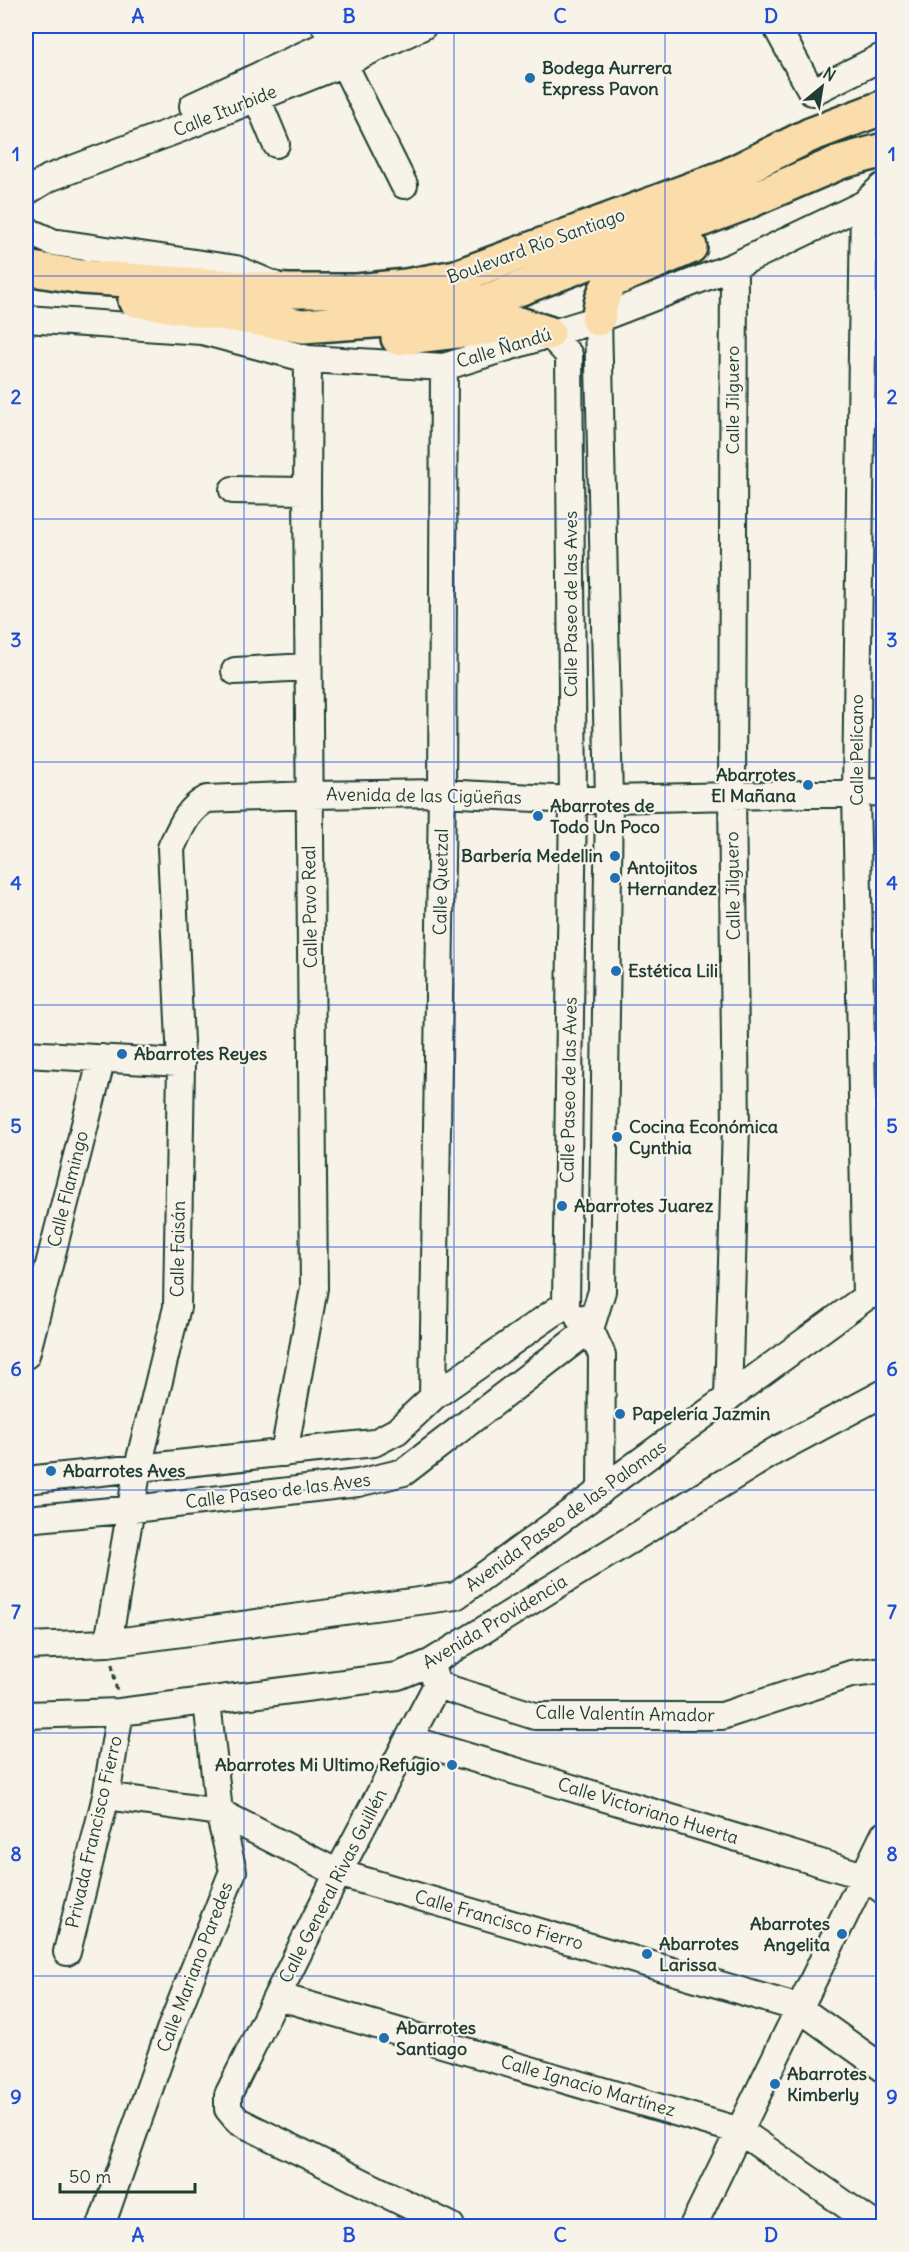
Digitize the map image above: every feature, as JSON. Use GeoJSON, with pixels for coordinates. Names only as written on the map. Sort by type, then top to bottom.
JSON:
{"type":"FeatureCollection","features":[{"type":"Feature","properties":{"kind":"main road","name":"Boulevard Río Santiago"},"geometry":{"type":"LineString","coordinates":[[26,268],[82,277],[288,291],[357,291],[406,286],[456,277],[727,176],[810,135],[884,107]]}},
{"type":"Feature","properties":{"kind":"main road","name":"Boulevard Río Santiago"},"geometry":{"type":"LineString","coordinates":[[26,288],[93,294],[303,326],[387,320],[487,302],[740,205],[840,162],[884,150]]}},
{"type":"Feature","properties":{"kind":"main road"},"geometry":{"type":"LineString","coordinates":[[598,319],[603,294],[614,280],[697,244],[740,205],[727,176]]}},
{"type":"Feature","properties":{"kind":"main road"},"geometry":{"type":"LineString","coordinates":[[303,326],[355,341],[367,342],[519,324],[548,333]]}},
{"type":"Feature","properties":{"kind":"street","name":"Calle Iturbide"},"geometry":{"type":"LineString","coordinates":[[26,192],[40,170],[97,146],[253,90],[334,43],[381,31],[423,26]]}},
{"type":"Feature","properties":{"kind":"street"},"geometry":{"type":"LineString","coordinates":[[776,26],[812,92],[884,56]]}},
{"type":"Feature","properties":{"kind":"street"},"geometry":{"type":"LineString","coordinates":[[334,43],[404,185]]}},
{"type":"Feature","properties":{"kind":"street"},"geometry":{"type":"LineString","coordinates":[[253,90],[276,144]]}},
{"type":"Feature","properties":{"kind":"street","name":"Calle Ñandú"},"geometry":{"type":"LineString","coordinates":[[26,319],[202,331],[308,359],[444,367],[598,319],[734,266],[873,195]]}},
{"type":"Feature","properties":{"kind":"street","name":"Calle Pelícano"},"geometry":{"type":"LineString","coordinates":[[873,195],[856,792],[875,1294]]}},
{"type":"Feature","properties":{"kind":"street"},"geometry":{"type":"LineString","coordinates":[[26,228],[46,240],[69,246],[236,269],[288,291]]}},
{"type":"Feature","properties":{"kind":"street","name":"Calle Jilguero"},"geometry":{"type":"LineString","coordinates":[[728,1398],[736,1126],[732,795],[734,266]]}},
{"type":"Feature","properties":{"kind":"street","name":"Calle Paseo de las Aves"},"geometry":{"type":"LineString","coordinates":[[26,1519],[358,1483],[404,1472],[590,1329],[602,1291],[609,800],[598,319]]}},
{"type":"Feature","properties":{"kind":"street"},"geometry":{"type":"LineString","coordinates":[[26,330],[60,330],[77,322]]}},
{"type":"Feature","properties":{"kind":"street","name":"Calle Paseo de las Aves"},"geometry":{"type":"LineString","coordinates":[[26,1480],[374,1443],[397,1431],[433,1397],[566,1304],[573,800],[569,355],[548,333]]}},
{"type":"Feature","properties":{"kind":"street","name":"Calle Pavo Real"},"geometry":{"type":"LineString","coordinates":[[284,1453],[314,1288],[308,667],[308,359]]}},
{"type":"Feature","properties":{"kind":"street","name":"Calle Quetzal"},"geometry":{"type":"LineString","coordinates":[[433,1397],[442,793],[444,367]]}},
{"type":"Feature","properties":{"kind":"street"},"geometry":{"type":"LineString","coordinates":[[233,490],[307,490]]}},
{"type":"Feature","properties":{"kind":"street"},"geometry":{"type":"LineString","coordinates":[[235,671],[308,667]]}},
{"type":"Feature","properties":{"kind":"street","name":"Avenida de las Cigüeñas"},"geometry":{"type":"LineString","coordinates":[[171,848],[186,816],[207,799],[442,793],[609,800],[884,792]]}},
{"type":"Feature","properties":{"kind":"street","name":"Calle Faisán"},"geometry":{"type":"LineString","coordinates":[[108,1643],[133,1509],[138,1467],[177,1307],[181,1063],[171,848]]}},
{"type":"Feature","properties":{"kind":"street"},"geometry":{"type":"LineString","coordinates":[[26,1054],[181,1063]]}},
{"type":"Feature","properties":{"kind":"street","name":"Calle Flamingo"},"geometry":{"type":"LineString","coordinates":[[26,1355],[102,1058]]}},
{"type":"Feature","properties":{"kind":"street","name":"Avenida Paseo de las Palomas"},"geometry":{"type":"LineString","coordinates":[[26,1646],[108,1643],[456,1596],[875,1294]]}},
{"type":"Feature","properties":{"kind":"street"},"geometry":{"type":"LineString","coordinates":[[566,1304],[590,1329],[602,1355],[601,1491]]}},
{"type":"Feature","properties":{"kind":"street","name":"Avenida Providencia"},"geometry":{"type":"LineString","coordinates":[[26,1715],[120,1712],[398,1676],[433,1674],[775,1451],[884,1393]]}},
{"type":"Feature","properties":{"kind":"street","name":"Calle Valentín Amador"},"geometry":{"type":"LineString","coordinates":[[433,1674],[535,1716],[722,1716],[851,1674],[884,1670]]}},
{"type":"Feature","properties":{"kind":"street","name":"Calle General Rivas Guillén"},"geometry":{"type":"LineString","coordinates":[[433,1674],[409,1739],[338,1873],[228,2095],[228,2109],[238,2121],[451,2226]]}},
{"type":"Feature","properties":{"kind":"street","name":"Calle Mariano Paredes"},"geometry":{"type":"LineString","coordinates":[[101,2226],[170,2030],[233,1871],[219,1812],[207,1701]]}},
{"type":"Feature","properties":{"kind":"street","name":"Privada Francisco Fierro"},"geometry":{"type":"LineString","coordinates":[[67,1952],[106,1796],[120,1712]]}},
{"type":"Feature","properties":{"kind":"street","name":"Calle Victoriano Huerta"},"geometry":{"type":"LineString","coordinates":[[409,1739],[874,1883]]}},
{"type":"Feature","properties":{"kind":"street","name":"Calle Francisco Fierro"},"geometry":{"type":"LineString","coordinates":[[106,1796],[219,1812],[338,1873],[800,2008],[884,2069]]}},
{"type":"Feature","properties":{"kind":"street"},"geometry":{"type":"LineString","coordinates":[[693,2226],[800,2008],[874,1883],[884,1835]]}},
{"type":"Feature","properties":{"kind":"street","name":"Calle Ignacio Martínez"},"geometry":{"type":"LineString","coordinates":[[277,1996],[740,2131],[876,2226]]}},
{"type":"Feature","properties":{"kind":"path"},"geometry":{"type":"LineString","coordinates":[[108,1643],[120,1712]]}},
{"type":"Feature","properties":{"kind":"place","name":"Bodega Aurrera Express Pavon"},"geometry":{"type":"Point","coordinates":[530,78]}},
{"type":"Feature","properties":{"kind":"place","name":"Abarrotes El Mañana"},"geometry":{"type":"Point","coordinates":[808,785]}},
{"type":"Feature","properties":{"kind":"place","name":"Abarrotes de Todo Un Poco"},"geometry":{"type":"Point","coordinates":[538,816]}},
{"type":"Feature","properties":{"kind":"place","name":"Barbería Medellin"},"geometry":{"type":"Point","coordinates":[615,856]}},
{"type":"Feature","properties":{"kind":"place","name":"Antojitos Hernandez"},"geometry":{"type":"Point","coordinates":[615,878]}},
{"type":"Feature","properties":{"kind":"place","name":"Estética Lili"},"geometry":{"type":"Point","coordinates":[616,971]}},
{"type":"Feature","properties":{"kind":"place","name":"Abarrotes Reyes"},"geometry":{"type":"Point","coordinates":[122,1054]}},
{"type":"Feature","properties":{"kind":"place","name":"Cocina Económica Cynthia"},"geometry":{"type":"Point","coordinates":[617,1137]}},
{"type":"Feature","properties":{"kind":"place","name":"Abarrotes Juarez"},"geometry":{"type":"Point","coordinates":[562,1206]}},
{"type":"Feature","properties":{"kind":"place","name":"Papelería Jazmin"},"geometry":{"type":"Point","coordinates":[620,1414]}},
{"type":"Feature","properties":{"kind":"place","name":"Abarrotes Aves"},"geometry":{"type":"Point","coordinates":[51,1471]}},
{"type":"Feature","properties":{"kind":"place","name":"Abarrotes Mi Ultimo Refugio"},"geometry":{"type":"Point","coordinates":[452,1765]}},
{"type":"Feature","properties":{"kind":"place","name":"Abarrotes Angelita"},"geometry":{"type":"Point","coordinates":[842,1934]}},
{"type":"Feature","properties":{"kind":"place","name":"Abarrotes Larissa"},"geometry":{"type":"Point","coordinates":[647,1954]}},
{"type":"Feature","properties":{"kind":"place","name":"Abarrotes Santiago"},"geometry":{"type":"Point","coordinates":[384,2038]}},
{"type":"Feature","properties":{"kind":"place","name":"Abarrotes Kimberly"},"geometry":{"type":"Point","coordinates":[775,2084]}}]}
